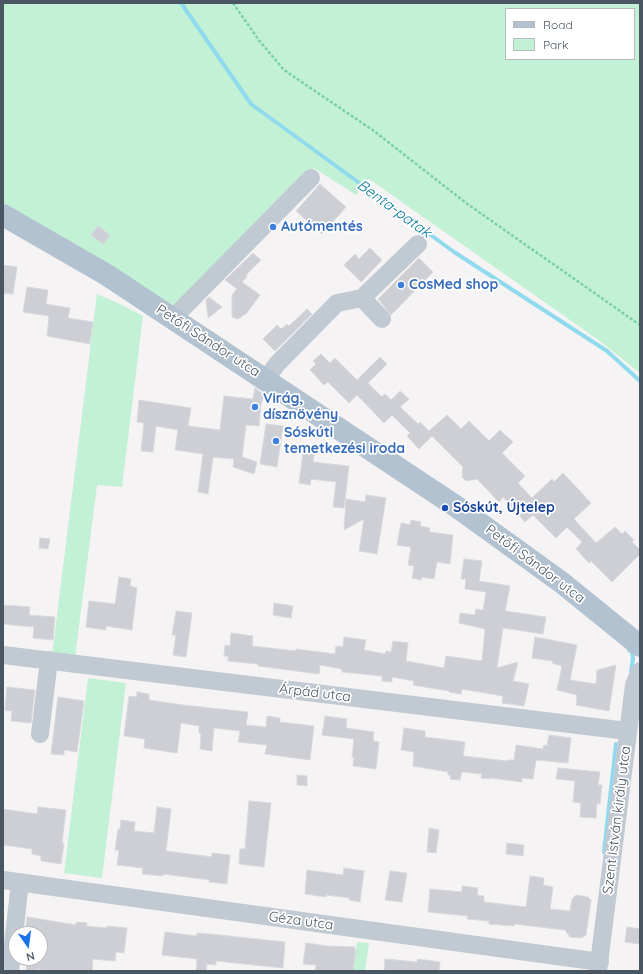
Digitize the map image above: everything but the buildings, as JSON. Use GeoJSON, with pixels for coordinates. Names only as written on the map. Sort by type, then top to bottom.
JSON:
{"type":"FeatureCollection","features":[{"type":"Feature","properties":{"kind":"main road","name":"Petőfi Sándor utca"},"geometry":{"type":"LineString","coordinates":[[3,215],[107,275],[464,511],[561,582],[640,646]]}},
{"type":"Feature","properties":{"kind":"street"},"geometry":{"type":"LineString","coordinates":[[173,318],[312,178]]}},
{"type":"Feature","properties":{"kind":"street"},"geometry":{"type":"LineString","coordinates":[[266,379],[277,364],[337,303],[362,298],[418,244]]}},
{"type":"Feature","properties":{"kind":"street"},"geometry":{"type":"LineString","coordinates":[[362,298],[382,319]]}},
{"type":"Feature","properties":{"kind":"street","name":"Árpád utca"},"geometry":{"type":"LineString","coordinates":[[3,655],[628,731]]}},
{"type":"Feature","properties":{"kind":"street"},"geometry":{"type":"LineString","coordinates":[[40,734],[49,660]]}},
{"type":"Feature","properties":{"kind":"street","name":"Szent István király utca"},"geometry":{"type":"LineString","coordinates":[[599,966],[634,685],[640,671]]}},
{"type":"Feature","properties":{"kind":"street"},"geometry":{"type":"LineString","coordinates":[[10,971],[12,881]]}},
{"type":"Feature","properties":{"kind":"street","name":"Géza utca"},"geometry":{"type":"LineString","coordinates":[[12,881],[599,966]]}},
{"type":"Feature","properties":{"kind":"path"},"geometry":{"type":"LineString","coordinates":[[233,3],[258,39],[284,70],[374,131],[466,203],[640,325]]}},
{"type":"Feature","properties":{"kind":"green space"},"geometry":{"type":"Polygon","coordinates":[[[3,3],[640,3],[640,373],[597,339],[369,179],[356,195],[314,168],[169,315],[3,215],[3,3]]]}},
{"type":"Feature","properties":{"kind":"green space"},"geometry":{"type":"Polygon","coordinates":[[[97,294],[143,316],[122,487],[97,485],[75,658],[52,656],[97,294]]]}},
{"type":"Feature","properties":{"kind":"green space"},"geometry":{"type":"Polygon","coordinates":[[[88,678],[126,683],[102,878],[64,873],[88,678]]]}},
{"type":"Feature","properties":{"kind":"green space"},"geometry":{"type":"Polygon","coordinates":[[[357,942],[369,943],[365,971],[353,971],[357,942]]]}},
{"type":"Feature","properties":{"kind":"waterway","name":"Benta-patak"},"geometry":{"type":"LineString","coordinates":[[181,3],[251,104],[454,252],[607,351],[640,381]]}},
{"type":"Feature","properties":{"kind":"waterway"},"geometry":{"type":"LineString","coordinates":[[629,650],[632,652],[633,658],[631,672]]}},
{"type":"Feature","properties":{"kind":"waterway"},"geometry":{"type":"LineString","coordinates":[[604,852],[616,744]]}},
{"type":"Feature","properties":{"kind":"place","name":"Autómentés"},"geometry":{"type":"Point","coordinates":[273,227]}},
{"type":"Feature","properties":{"kind":"place","name":"CosMed shop"},"geometry":{"type":"Point","coordinates":[401,285]}},
{"type":"Feature","properties":{"kind":"place","name":"Virág, dísznövény"},"geometry":{"type":"Point","coordinates":[255,407]}},
{"type":"Feature","properties":{"kind":"place","name":"Sóskúti temetkezési iroda"},"geometry":{"type":"Point","coordinates":[276,441]}},
{"type":"Feature","properties":{"kind":"place","name":"Sóskút, Újtelep"},"geometry":{"type":"Point","coordinates":[445,508]}}]}
